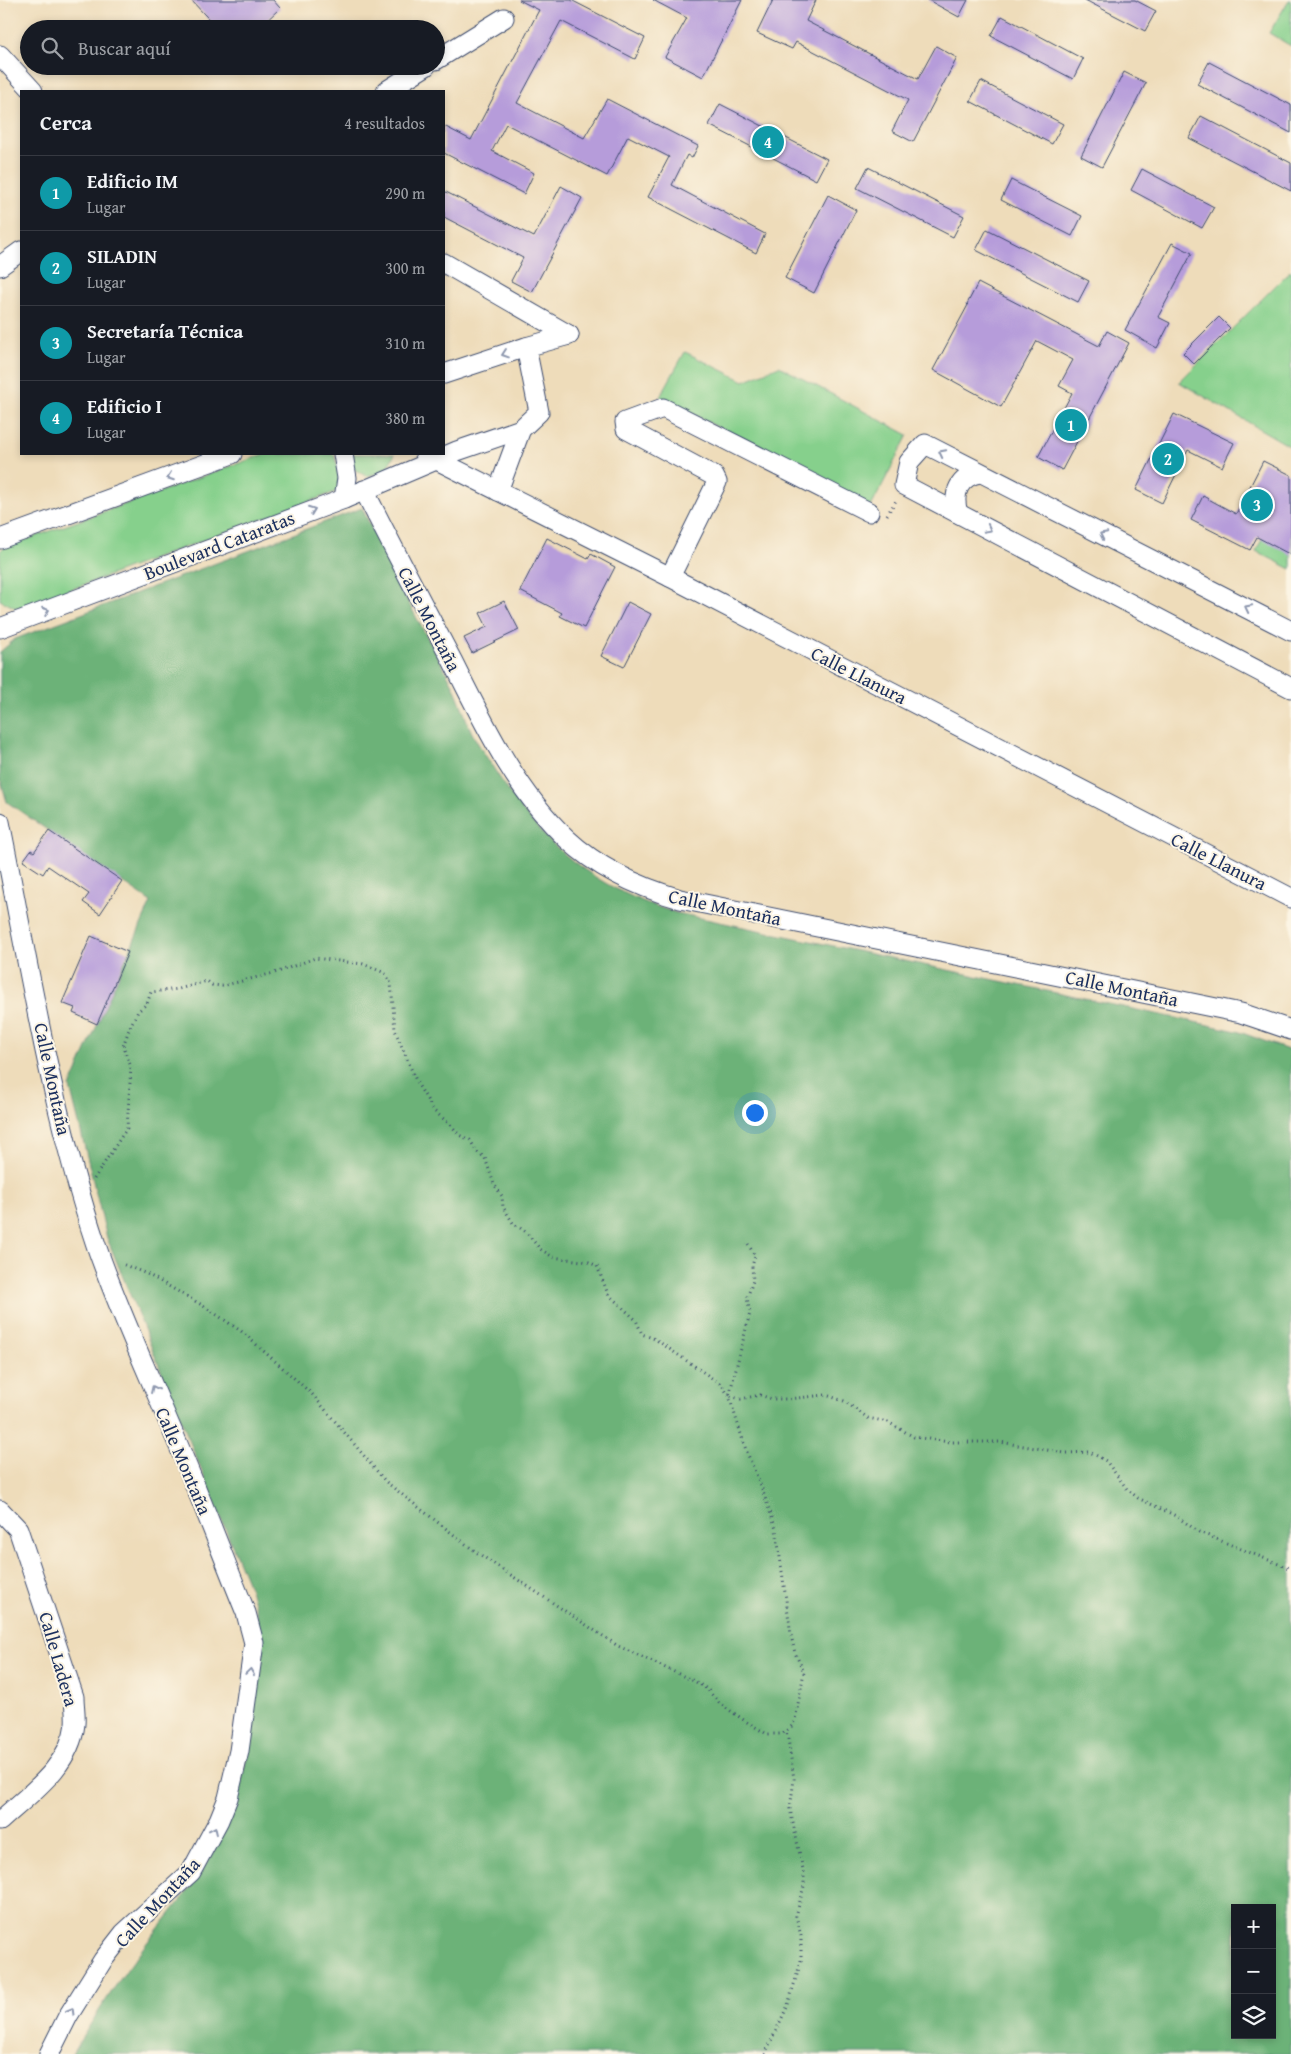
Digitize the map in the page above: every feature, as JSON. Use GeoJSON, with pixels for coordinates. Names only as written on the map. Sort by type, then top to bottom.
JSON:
{"type":"FeatureCollection","features":[{"type":"Feature","properties":{"kind":"street"},"geometry":{"type":"LineString","coordinates":[[445,54],[504,18]]}},
{"type":"Feature","properties":{"kind":"street"},"geometry":{"type":"LineString","coordinates":[[0,55],[32,90]]}},
{"type":"Feature","properties":{"kind":"street"},"geometry":{"type":"LineString","coordinates":[[388,90],[412,75]]}},
{"type":"Feature","properties":{"kind":"street"},"geometry":{"type":"LineString","coordinates":[[0,266],[20,252]]}},
{"type":"Feature","properties":{"kind":"street"},"geometry":{"type":"LineString","coordinates":[[445,264],[569,335],[526,346],[445,374]]}},
{"type":"Feature","properties":{"kind":"street"},"geometry":{"type":"LineString","coordinates":[[498,491],[521,429],[539,412],[526,346]]}},
{"type":"Feature","properties":{"kind":"street"},"geometry":{"type":"LineString","coordinates":[[670,577],[717,482],[714,476],[626,429],[625,422],[663,408],[869,512]]}},
{"type":"Feature","properties":{"kind":"street","name":"Boulevard Cataratas"},"geometry":{"type":"LineString","coordinates":[[445,454],[521,429]]}},
{"type":"Feature","properties":{"kind":"street"},"geometry":{"type":"LineString","coordinates":[[1291,631],[925,444],[909,462],[904,485],[1291,688]]}},
{"type":"Feature","properties":{"kind":"street"},"geometry":{"type":"LineString","coordinates":[[0,539],[229,455]]}},
{"type":"Feature","properties":{"kind":"street"},"geometry":{"type":"LineString","coordinates":[[343,455],[347,473],[344,499]]}},
{"type":"Feature","properties":{"kind":"street","name":"Boulevard Cataratas"},"geometry":{"type":"LineString","coordinates":[[5,622],[344,499],[432,457]]}},
{"type":"Feature","properties":{"kind":"street","name":"Calle Llanura"},"geometry":{"type":"LineString","coordinates":[[432,457],[670,577],[1291,898]]}},
{"type":"Feature","properties":{"kind":"street"},"geometry":{"type":"LineString","coordinates":[[958,513],[955,497],[957,489],[966,478],[980,473]]}},
{"type":"Feature","properties":{"kind":"street","name":"Calle Montaña"},"geometry":{"type":"LineString","coordinates":[[364,490],[464,684],[514,774],[563,835],[585,854],[614,873],[640,885],[680,899],[1241,1013],[1291,1030]]}},
{"type":"Feature","properties":{"kind":"street"},"geometry":{"type":"LineString","coordinates":[[0,636],[5,622]]}},
{"type":"Feature","properties":{"kind":"street","name":"Calle Montaña"},"geometry":{"type":"LineString","coordinates":[[0,822],[58,1104],[94,1236],[129,1334],[169,1422],[246,1613],[254,1643],[234,1775],[228,1798],[211,1838],[190,1872],[124,1933],[108,1953],[68,2016],[49,2054]]}},
{"type":"Feature","properties":{"kind":"street","name":"Calle Ladera"},"geometry":{"type":"LineString","coordinates":[[0,1510],[18,1529],[74,1696],[75,1724],[67,1749],[54,1772],[0,1821]]}},
{"type":"Feature","properties":{"kind":"path"},"geometry":{"type":"LineString","coordinates":[[869,512],[880,518],[887,516],[904,485]]}},
{"type":"Feature","properties":{"kind":"path"},"geometry":{"type":"LineString","coordinates":[[94,1180],[127,1128],[131,1067],[123,1046],[138,1011],[147,1004],[151,992],[179,989],[207,981],[212,986],[222,986],[278,972],[315,958],[348,961],[386,973],[391,983],[395,1030],[417,1083],[434,1111],[452,1126],[459,1135],[470,1140],[477,1152],[484,1158],[494,1184],[499,1191],[503,1207],[513,1223],[526,1232],[540,1248],[553,1257],[589,1262],[597,1266],[608,1294],[636,1320],[642,1334],[655,1339],[716,1380],[729,1396],[746,1450],[762,1486],[776,1530],[791,1635],[795,1653],[804,1672],[795,1720],[787,1732],[777,1736],[767,1734],[731,1712],[696,1682],[618,1646],[498,1568],[392,1488],[312,1394],[241,1331],[202,1305],[147,1274],[116,1262]]}},
{"type":"Feature","properties":{"kind":"path"},"geometry":{"type":"LineString","coordinates":[[729,1396],[750,1313],[747,1298],[753,1281],[752,1266],[755,1256],[748,1244]]}},
{"type":"Feature","properties":{"kind":"path"},"geometry":{"type":"LineString","coordinates":[[729,1396],[741,1399],[760,1395],[772,1399],[787,1399],[826,1395],[844,1401],[868,1418],[888,1422],[914,1437],[950,1442],[1000,1442],[1065,1453],[1090,1452],[1106,1461],[1127,1489],[1138,1498],[1176,1516],[1199,1532],[1291,1569]]}},
{"type":"Feature","properties":{"kind":"path"},"geometry":{"type":"LineString","coordinates":[[765,2054],[788,2005],[801,1960],[801,1936],[796,1916],[804,1886],[804,1874],[790,1808],[794,1779],[787,1732]]}},
{"type":"Feature","properties":{"kind":"green space"},"geometry":{"type":"Polygon","coordinates":[[[1289,0],[1291,0],[1291,46],[1269,33],[1289,0]]]}},
{"type":"Feature","properties":{"kind":"green space"},"geometry":{"type":"Polygon","coordinates":[[[1291,270],[1291,447],[1179,382],[1291,270]]]}},
{"type":"Feature","properties":{"kind":"green space"},"geometry":{"type":"Polygon","coordinates":[[[685,352],[744,381],[779,366],[908,435],[871,507],[660,397],[685,352]]]}},
{"type":"Feature","properties":{"kind":"green space"},"geometry":{"type":"Polygon","coordinates":[[[262,455],[334,455],[343,489],[18,609],[0,600],[0,551],[3,548],[262,455]]]}},
{"type":"Feature","properties":{"kind":"green space"},"geometry":{"type":"Polygon","coordinates":[[[346,455],[394,455],[384,472],[366,476],[352,468],[346,455]]]}},
{"type":"Feature","properties":{"kind":"green space"},"geometry":{"type":"Polygon","coordinates":[[[1291,482],[1291,569],[1256,551],[1291,482]]]}},
{"type":"Feature","properties":{"kind":"green space"},"geometry":{"type":"Polygon","coordinates":[[[362,508],[401,589],[454,687],[472,733],[513,798],[551,842],[572,861],[595,877],[647,903],[677,913],[1237,1031],[1291,1051],[1291,2054],[72,2054],[126,1971],[201,1872],[225,1827],[239,1789],[252,1731],[259,1636],[256,1611],[247,1582],[107,1238],[70,1087],[151,902],[7,802],[0,778],[0,652],[15,639],[362,508]]]}},
{"type":"Feature","properties":{"kind":"building"},"geometry":{"type":"Polygon","coordinates":[[[191,0],[273,0],[280,8],[267,20],[210,20],[191,0]]]}},
{"type":"Feature","properties":{"kind":"building"},"geometry":{"type":"Polygon","coordinates":[[[519,0],[571,0],[645,38],[635,59],[561,21],[517,103],[584,138],[607,99],[698,146],[692,158],[687,155],[672,185],[765,234],[756,253],[648,197],[669,157],[628,136],[607,176],[506,124],[492,151],[534,173],[524,194],[445,154],[445,127],[471,140],[539,10],[519,0]]]}},
{"type":"Feature","properties":{"kind":"building"},"geometry":{"type":"Polygon","coordinates":[[[653,0],[742,0],[703,77],[665,57],[687,18],[653,0]]]}},
{"type":"Feature","properties":{"kind":"building"},"geometry":{"type":"Polygon","coordinates":[[[773,0],[816,0],[806,21],[918,79],[936,46],[957,58],[913,142],[892,131],[908,100],[796,42],[792,49],[757,33],[773,0]]]}},
{"type":"Feature","properties":{"kind":"building"},"geometry":{"type":"Polygon","coordinates":[[[928,0],[968,0],[959,17],[928,0]]]}},
{"type":"Feature","properties":{"kind":"building"},"geometry":{"type":"Polygon","coordinates":[[[1085,0],[1135,0],[1156,11],[1145,31],[1085,0]]]}},
{"type":"Feature","properties":{"kind":"building"},"geometry":{"type":"Polygon","coordinates":[[[1002,16],[1083,59],[1073,79],[991,36],[1002,16]]]}},
{"type":"Feature","properties":{"kind":"building"},"geometry":{"type":"Polygon","coordinates":[[[1209,62],[1291,105],[1291,133],[1197,84],[1209,62]]]}},
{"type":"Feature","properties":{"kind":"building"},"geometry":{"type":"Polygon","coordinates":[[[1124,72],[1146,83],[1102,167],[1081,156],[1124,72]]]}},
{"type":"Feature","properties":{"kind":"building"},"geometry":{"type":"Polygon","coordinates":[[[981,81],[1063,124],[1052,144],[970,101],[981,81]]]}},
{"type":"Feature","properties":{"kind":"building"},"geometry":{"type":"Polygon","coordinates":[[[720,104],[827,159],[816,180],[709,125],[720,104]]]}},
{"type":"Feature","properties":{"kind":"building"},"geometry":{"type":"Polygon","coordinates":[[[1201,116],[1291,163],[1291,191],[1189,138],[1201,116]]]}},
{"type":"Feature","properties":{"kind":"building"},"geometry":{"type":"Polygon","coordinates":[[[868,167],[964,216],[953,237],[857,188],[868,167]]]}},
{"type":"Feature","properties":{"kind":"building"},"geometry":{"type":"Polygon","coordinates":[[[1142,169],[1214,207],[1202,228],[1131,190],[1142,169]]]}},
{"type":"Feature","properties":{"kind":"building"},"geometry":{"type":"Polygon","coordinates":[[[1011,180],[1082,216],[1072,236],[1001,200],[1011,180]]]}},
{"type":"Feature","properties":{"kind":"building"},"geometry":{"type":"Polygon","coordinates":[[[561,186],[582,198],[532,292],[511,281],[523,258],[445,218],[445,192],[534,237],[561,186]]]}},
{"type":"Feature","properties":{"kind":"building"},"geometry":{"type":"Polygon","coordinates":[[[828,195],[856,210],[814,293],[785,278],[828,195]]]}},
{"type":"Feature","properties":{"kind":"building"},"geometry":{"type":"Polygon","coordinates":[[[987,229],[1089,281],[1078,302],[976,250],[987,229]]]}},
{"type":"Feature","properties":{"kind":"building"},"geometry":{"type":"Polygon","coordinates":[[[1172,243],[1192,253],[1158,317],[1170,323],[1157,348],[1125,330],[1172,243]]]}},
{"type":"Feature","properties":{"kind":"building"},"geometry":{"type":"Polygon","coordinates":[[[978,283],[1099,346],[1107,331],[1129,343],[1062,470],[1038,457],[1072,393],[1059,386],[1073,360],[1037,341],[1001,407],[933,370],[978,283]]]}},
{"type":"Feature","properties":{"kind":"building"},"geometry":{"type":"Polygon","coordinates":[[[1219,317],[1230,328],[1194,364],[1183,353],[1219,317]]]}},
{"type":"Feature","properties":{"kind":"building"},"geometry":{"type":"Polygon","coordinates":[[[1174,414],[1234,443],[1222,467],[1188,450],[1162,503],[1136,490],[1174,414]]]}},
{"type":"Feature","properties":{"kind":"building"},"geometry":{"type":"Polygon","coordinates":[[[1263,461],[1291,475],[1291,555],[1257,537],[1250,550],[1191,520],[1203,496],[1236,514],[1263,461]]]}},
{"type":"Feature","properties":{"kind":"building"},"geometry":{"type":"Polygon","coordinates":[[[547,538],[588,559],[591,554],[615,567],[584,628],[560,616],[562,613],[520,591],[547,538]]]}},
{"type":"Feature","properties":{"kind":"building"},"geometry":{"type":"Polygon","coordinates":[[[504,601],[519,630],[472,653],[464,638],[487,627],[480,613],[504,601]]]}},
{"type":"Feature","properties":{"kind":"building"},"geometry":{"type":"Polygon","coordinates":[[[628,602],[651,614],[624,667],[601,656],[628,602]]]}},
{"type":"Feature","properties":{"kind":"building"},"geometry":{"type":"Polygon","coordinates":[[[49,831],[122,881],[100,914],[83,902],[89,894],[48,866],[43,874],[23,861],[31,850],[34,852],[49,831]]]}},
{"type":"Feature","properties":{"kind":"building"},"geometry":{"type":"Polygon","coordinates":[[[91,936],[128,952],[97,1024],[73,1013],[75,1008],[62,1003],[91,936]]]}},
{"type":"Feature","properties":{"kind":"place","name":"Edificio I"},"geometry":{"type":"Point","coordinates":[768,142]}},
{"type":"Feature","properties":{"kind":"place","name":"Edificio IM"},"geometry":{"type":"Point","coordinates":[1071,425]}},
{"type":"Feature","properties":{"kind":"place","name":"SILADIN"},"geometry":{"type":"Point","coordinates":[1168,459]}},
{"type":"Feature","properties":{"kind":"place","name":"Secretaría Técnica"},"geometry":{"type":"Point","coordinates":[1257,505]}}]}
